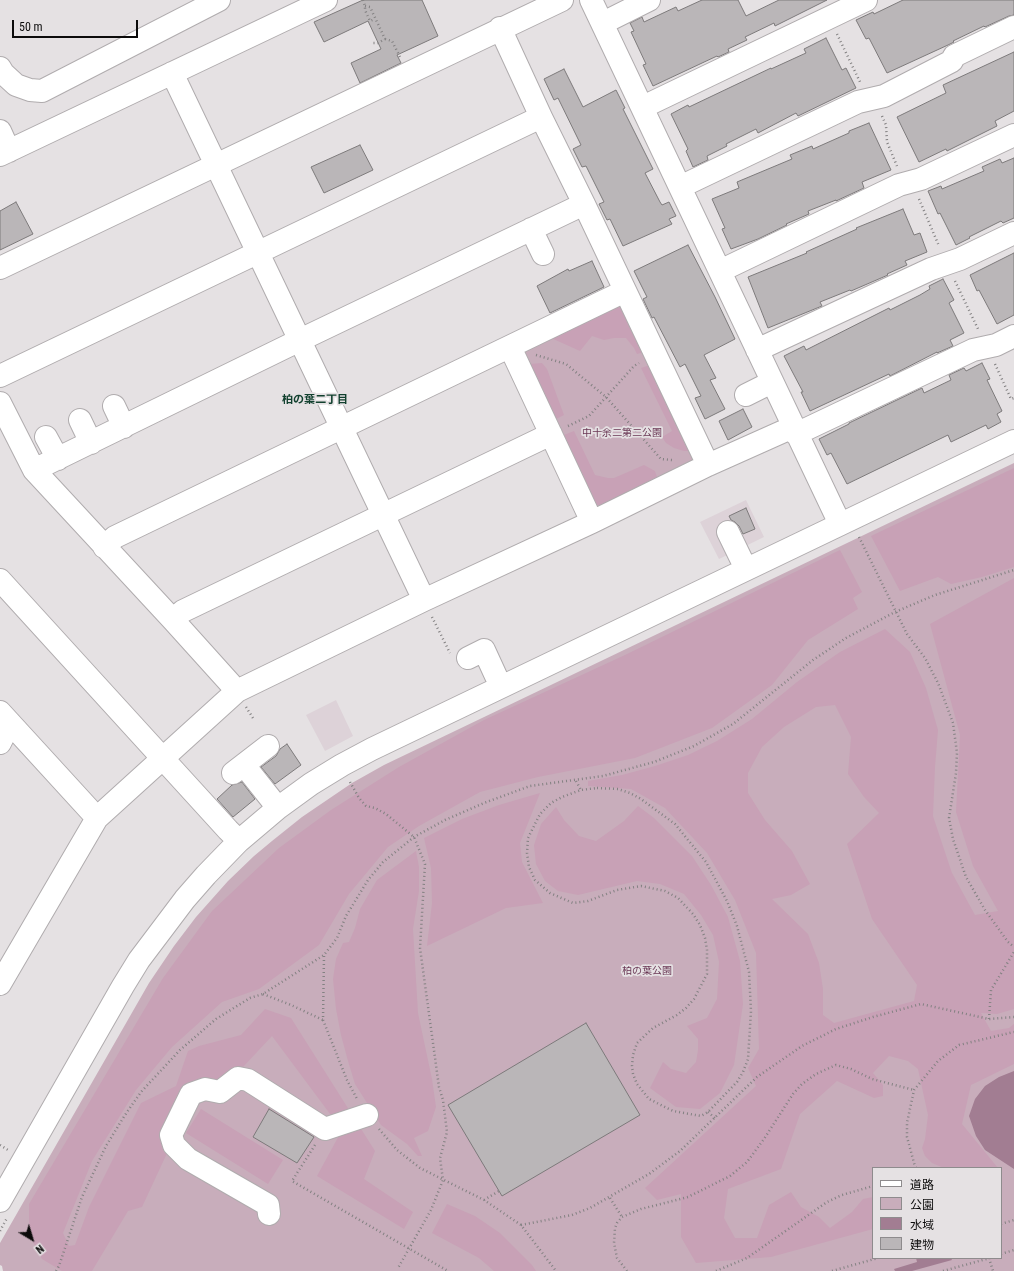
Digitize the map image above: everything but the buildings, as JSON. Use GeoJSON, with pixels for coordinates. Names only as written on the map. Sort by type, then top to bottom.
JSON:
{"type":"FeatureCollection","features":[{"type":"Feature","properties":{"kind":"street"},"geometry":{"type":"LineString","coordinates":[[0,68],[2,74],[16,85],[30,90],[42,91],[219,0]]}},
{"type":"Feature","properties":{"kind":"street"},"geometry":{"type":"LineString","coordinates":[[0,131],[5,153],[326,0]]}},
{"type":"Feature","properties":{"kind":"street"},"geometry":{"type":"LineString","coordinates":[[0,268],[216,165],[356,91],[562,0]]}},
{"type":"Feature","properties":{"kind":"street"},"geometry":{"type":"LineString","coordinates":[[591,0],[795,430],[849,529]]}},
{"type":"Feature","properties":{"kind":"street"},"geometry":{"type":"LineString","coordinates":[[603,23],[649,0]]}},
{"type":"Feature","properties":{"kind":"street"},"geometry":{"type":"LineString","coordinates":[[643,107],[866,0]]}},
{"type":"Feature","properties":{"kind":"street"},"geometry":{"type":"LineString","coordinates":[[680,187],[858,102],[884,96],[952,61],[954,56],[1014,27]]}},
{"type":"Feature","properties":{"kind":"street"},"geometry":{"type":"LineString","coordinates":[[500,28],[541,117],[708,465]]}},
{"type":"Feature","properties":{"kind":"street"},"geometry":{"type":"LineString","coordinates":[[172,73],[424,600]]}},
{"type":"Feature","properties":{"kind":"street"},"geometry":{"type":"LineString","coordinates":[[0,376],[51,359],[85,343],[257,253],[541,117]]}},
{"type":"Feature","properties":{"kind":"street"},"geometry":{"type":"LineString","coordinates":[[720,271],[899,185],[921,179],[1014,135]]}},
{"type":"Feature","properties":{"kind":"street"},"geometry":{"type":"LineString","coordinates":[[34,470],[300,340],[584,204]]}},
{"type":"Feature","properties":{"kind":"street"},"geometry":{"type":"LineString","coordinates":[[532,229],[543,254]]}},
{"type":"Feature","properties":{"kind":"street"},"geometry":{"type":"LineString","coordinates":[[757,350],[931,269],[960,259],[1014,233]]}},
{"type":"Feature","properties":{"kind":"street"},"geometry":{"type":"LineString","coordinates":[[104,547],[114,537],[624,291]]}},
{"type":"Feature","properties":{"kind":"street"},"geometry":{"type":"LineString","coordinates":[[0,984],[97,818],[236,691],[424,600],[592,522],[708,465],[795,430],[973,350],[996,345],[1014,336]]}},
{"type":"Feature","properties":{"kind":"street"},"geometry":{"type":"LineString","coordinates":[[510,347],[556,432],[592,522]]}},
{"type":"Feature","properties":{"kind":"street"},"geometry":{"type":"LineString","coordinates":[[746,395],[772,382]]}},
{"type":"Feature","properties":{"kind":"street"},"geometry":{"type":"LineString","coordinates":[[0,402],[34,470],[173,620],[236,691]]}},
{"type":"Feature","properties":{"kind":"street"},"geometry":{"type":"LineString","coordinates":[[114,406],[124,427]]}},
{"type":"Feature","properties":{"kind":"street"},"geometry":{"type":"LineString","coordinates":[[80,420],[91,443]]}},
{"type":"Feature","properties":{"kind":"street"},"geometry":{"type":"LineString","coordinates":[[173,620],[182,611],[556,432]]}},
{"type":"Feature","properties":{"kind":"street"},"geometry":{"type":"LineString","coordinates":[[46,437],[58,459]]}},
{"type":"Feature","properties":{"kind":"street"},"geometry":{"type":"LineString","coordinates":[[4,1209],[119,993],[139,960],[185,899],[206,875],[239,841],[278,808],[342,764],[746,569],[849,529],[1014,441]]}},
{"type":"Feature","properties":{"kind":"street"},"geometry":{"type":"LineString","coordinates":[[728,532],[746,569]]}},
{"type":"Feature","properties":{"kind":"street"},"geometry":{"type":"LineString","coordinates":[[2,586],[162,758],[186,778],[228,830],[239,841]]}},
{"type":"Feature","properties":{"kind":"street"},"geometry":{"type":"LineString","coordinates":[[460,657],[484,650],[501,687]]}},
{"type":"Feature","properties":{"kind":"street"},"geometry":{"type":"LineString","coordinates":[[5,718],[97,818]]}},
{"type":"Feature","properties":{"kind":"street"},"geometry":{"type":"LineString","coordinates":[[0,743],[5,718]]}},
{"type":"Feature","properties":{"kind":"street"},"geometry":{"type":"LineString","coordinates":[[268,746],[238,769],[278,808]]}},
{"type":"Feature","properties":{"kind":"street"},"geometry":{"type":"LineString","coordinates":[[269,1214],[268,1205],[188,1159],[174,1145],[171,1135],[191,1094],[205,1089],[220,1092],[238,1078],[248,1080],[325,1129],[366,1115]]}},
{"type":"Feature","properties":{"kind":"path"},"geometry":{"type":"LineString","coordinates":[[362,0],[370,21],[375,19]]}},
{"type":"Feature","properties":{"kind":"path"},"geometry":{"type":"LineString","coordinates":[[365,6],[370,7],[385,40]]}},
{"type":"Feature","properties":{"kind":"path"},"geometry":{"type":"LineString","coordinates":[[834,28],[861,85]]}},
{"type":"Feature","properties":{"kind":"path"},"geometry":{"type":"LineString","coordinates":[[373,43],[378,43],[385,40],[392,41],[401,59],[404,60]]}},
{"type":"Feature","properties":{"kind":"path"},"geometry":{"type":"LineString","coordinates":[[881,114],[886,125],[887,142],[899,170]]}},
{"type":"Feature","properties":{"kind":"path"},"geometry":{"type":"LineString","coordinates":[[916,192],[940,248]]}},
{"type":"Feature","properties":{"kind":"path"},"geometry":{"type":"LineString","coordinates":[[953,276],[979,332]]}},
{"type":"Feature","properties":{"kind":"path"},"geometry":{"type":"LineString","coordinates":[[510,347],[566,364],[606,397],[661,459],[676,461]]}},
{"type":"Feature","properties":{"kind":"path"},"geometry":{"type":"LineString","coordinates":[[556,432],[589,416],[634,366],[657,356]]}},
{"type":"Feature","properties":{"kind":"path"},"geometry":{"type":"LineString","coordinates":[[992,360],[1011,399],[1014,398]]}},
{"type":"Feature","properties":{"kind":"path"},"geometry":{"type":"LineString","coordinates":[[849,529],[907,634],[925,658],[935,677],[953,723],[957,753],[956,774],[949,818],[953,839],[966,877],[985,910],[1008,942],[1014,946]]}},
{"type":"Feature","properties":{"kind":"path"},"geometry":{"type":"LineString","coordinates":[[56,1271],[82,1197],[106,1146],[124,1115],[141,1092],[180,1050],[216,1019],[250,998],[262,994],[324,955],[337,938],[346,916],[368,880],[383,862],[414,837],[445,820],[484,803],[530,786],[576,781],[603,776],[654,762],[694,746],[733,724],[813,660],[846,638],[895,612],[935,595],[1014,570]]}},
{"type":"Feature","properties":{"kind":"path"},"geometry":{"type":"LineString","coordinates":[[424,600],[460,657]]}},
{"type":"Feature","properties":{"kind":"path"},"geometry":{"type":"LineString","coordinates":[[349,779],[359,798],[366,806],[375,808],[386,814],[414,837],[425,864],[420,948],[439,1087],[443,1100],[447,1132],[440,1158],[443,1180],[431,1210],[398,1268]]}},
{"type":"Feature","properties":{"kind":"path"},"geometry":{"type":"LineString","coordinates":[[576,781],[581,790]]}},
{"type":"Feature","properties":{"kind":"path"},"geometry":{"type":"LineString","coordinates":[[603,788],[618,789],[641,799],[665,815],[675,824],[706,862],[727,901],[737,926],[749,972],[751,1011],[748,1059],[743,1072],[736,1082],[708,1112],[701,1116],[688,1115],[673,1111],[650,1099],[637,1084],[633,1074],[633,1055],[637,1043],[653,1028],[677,1015],[686,1008],[694,999],[707,974],[707,950],[700,925],[693,914],[678,898],[665,891],[641,886],[617,890],[588,901],[573,903],[550,893],[535,880],[529,867],[527,853],[528,838],[540,814],[551,803],[581,790],[603,788]]}},
{"type":"Feature","properties":{"kind":"path"},"geometry":{"type":"LineString","coordinates":[[989,1019],[991,990],[1014,952]]}},
{"type":"Feature","properties":{"kind":"path"},"geometry":{"type":"LineString","coordinates":[[324,955],[323,1020],[347,1080],[366,1115],[397,1150],[420,1168],[484,1200],[521,1225],[556,1271]]}},
{"type":"Feature","properties":{"kind":"path"},"geometry":{"type":"LineString","coordinates":[[262,994],[291,1005],[323,1020]]}},
{"type":"Feature","properties":{"kind":"path"},"geometry":{"type":"LineString","coordinates":[[521,1225],[572,1215],[610,1198],[648,1174],[680,1151],[757,1077],[802,1046],[836,1029],[872,1016],[921,1004],[989,1019],[1014,1017]]}},
{"type":"Feature","properties":{"kind":"path"},"geometry":{"type":"LineString","coordinates":[[916,1167],[907,1137],[907,1123],[914,1090],[938,1061],[959,1045],[1014,1032]]}},
{"type":"Feature","properties":{"kind":"path"},"geometry":{"type":"LineString","coordinates":[[626,1271],[617,1258],[614,1243],[615,1228],[622,1217],[688,1197],[730,1176],[747,1162],[760,1145],[792,1094],[802,1084],[823,1070],[836,1065],[855,1070],[872,1078],[914,1090]]}},
{"type":"Feature","properties":{"kind":"path"},"geometry":{"type":"LineString","coordinates":[[708,1112],[714,1118]]}},
{"type":"Feature","properties":{"kind":"path"},"geometry":{"type":"LineString","coordinates":[[325,1129],[292,1181],[448,1271]]}},
{"type":"Feature","properties":{"kind":"path"},"geometry":{"type":"LineString","coordinates":[[716,1271],[747,1258],[827,1202],[842,1195],[872,1186]]}},
{"type":"Feature","properties":{"kind":"path"},"geometry":{"type":"LineString","coordinates":[[484,1200],[499,1191]]}},
{"type":"Feature","properties":{"kind":"path"},"geometry":{"type":"LineString","coordinates":[[610,1198],[622,1217]]}},
{"type":"Feature","properties":{"kind":"path"},"geometry":{"type":"LineString","coordinates":[[0,1231],[4,1209]]}},
{"type":"Feature","properties":{"kind":"path"},"geometry":{"type":"LineString","coordinates":[[1002,1224],[1014,1220]]}},
{"type":"Feature","properties":{"kind":"path"},"geometry":{"type":"LineString","coordinates":[[1002,1254],[1014,1250]]}},
{"type":"Feature","properties":{"kind":"path"},"geometry":{"type":"LineString","coordinates":[[832,1271],[874,1259]]}},
{"type":"Feature","properties":{"kind":"path"},"geometry":{"type":"LineString","coordinates":[[943,1271],[986,1259]]}},
{"type":"Feature","properties":{"kind":"path"},"geometry":{"type":"LineString","coordinates":[[990,1259],[993,1271]]}},
{"type":"Feature","properties":{"kind":"shaded area"},"geometry":{"type":"Polygon","coordinates":[[[621,305],[648,351],[637,354],[626,338],[604,340],[592,336],[580,351],[551,338],[621,305]]]}},
{"type":"Feature","properties":{"kind":"shaded area"},"geometry":{"type":"Polygon","coordinates":[[[542,363],[547,369],[564,415],[554,420],[529,364],[542,363]]]}},
{"type":"Feature","properties":{"kind":"shaded area"},"geometry":{"type":"Polygon","coordinates":[[[650,365],[693,451],[684,451],[674,448],[666,443],[662,437],[672,431],[641,368],[650,365]]]}},
{"type":"Feature","properties":{"kind":"shaded area"},"geometry":{"type":"Polygon","coordinates":[[[574,431],[595,475],[614,478],[644,465],[655,471],[658,480],[602,506],[595,504],[564,435],[574,431]]]}},
{"type":"Feature","properties":{"kind":"shaded area"},"geometry":{"type":"Polygon","coordinates":[[[1014,468],[1014,567],[982,577],[951,584],[938,577],[900,591],[871,536],[1014,468]]]}},
{"type":"Feature","properties":{"kind":"shaded area"},"geometry":{"type":"Polygon","coordinates":[[[746,500],[764,537],[719,559],[700,522],[746,500]]]}},
{"type":"Feature","properties":{"kind":"shaded area"},"geometry":{"type":"Polygon","coordinates":[[[840,550],[862,592],[853,598],[858,609],[808,640],[772,685],[712,728],[635,758],[538,777],[480,792],[419,826],[388,847],[349,894],[319,945],[259,989],[222,1002],[172,1047],[136,1090],[92,1161],[63,1233],[69,1246],[75,1245],[89,1207],[141,1103],[176,1086],[188,1051],[199,1046],[241,1035],[265,1009],[291,1018],[375,1151],[364,1179],[413,1212],[404,1229],[317,1176],[342,1130],[272,1036],[243,1067],[192,1091],[168,1151],[142,1207],[128,1211],[92,1271],[62,1271],[42,1259],[33,1242],[29,1223],[29,1204],[163,978],[212,911],[279,848],[331,810],[399,767],[484,720],[625,655],[840,550]]]}},
{"type":"Feature","properties":{"kind":"shaded area"},"geometry":{"type":"Polygon","coordinates":[[[1014,578],[1014,1009],[997,1014],[981,1013],[991,1031],[1009,1028],[1014,1024],[1014,1064],[971,1085],[962,1124],[997,1167],[942,1167],[932,1163],[925,1156],[922,1148],[925,1139],[928,1115],[918,1069],[908,1061],[889,1056],[873,1073],[883,1085],[883,1096],[874,1098],[837,1081],[800,1114],[781,1169],[728,1189],[724,1218],[735,1238],[757,1238],[769,1205],[791,1192],[801,1207],[819,1217],[830,1228],[852,1212],[863,1199],[872,1197],[872,1229],[771,1257],[696,1263],[681,1237],[681,1194],[657,1200],[645,1188],[756,1086],[748,1068],[759,1049],[756,953],[735,900],[707,853],[665,808],[631,789],[588,786],[588,781],[622,775],[655,766],[688,755],[717,741],[752,719],[797,682],[840,652],[885,629],[910,652],[926,688],[938,730],[933,816],[952,873],[975,915],[998,911],[973,866],[956,812],[960,735],[930,624],[1014,578]],[[835,705],[816,707],[784,727],[762,747],[748,773],[748,793],[765,820],[792,851],[810,884],[791,895],[772,899],[808,934],[819,963],[823,989],[823,1015],[834,1023],[914,1001],[917,985],[872,919],[847,844],[879,813],[864,797],[848,774],[851,737],[835,705]]]}},
{"type":"Feature","properties":{"kind":"shaded area"},"geometry":{"type":"Polygon","coordinates":[[[336,700],[353,736],[325,751],[306,715],[336,700]]]}},
{"type":"Feature","properties":{"kind":"shaded area"},"geometry":{"type":"Polygon","coordinates":[[[540,793],[520,843],[522,862],[543,903],[506,908],[427,946],[432,903],[431,868],[424,838],[462,819],[499,805],[540,793]]]}},
{"type":"Feature","properties":{"kind":"shaded area"},"geometry":{"type":"Polygon","coordinates":[[[638,806],[654,818],[692,856],[711,885],[728,917],[740,961],[743,1004],[734,1065],[720,1093],[700,1109],[676,1107],[650,1088],[663,1062],[671,1069],[686,1073],[696,1062],[698,1039],[687,1026],[707,1018],[717,999],[719,962],[713,935],[701,915],[684,894],[660,884],[637,881],[578,895],[558,891],[545,881],[536,864],[534,845],[541,824],[556,807],[564,820],[579,836],[596,841],[624,821],[638,806]]]}},
{"type":"Feature","properties":{"kind":"shaded area"},"geometry":{"type":"Polygon","coordinates":[[[416,851],[419,867],[419,891],[413,929],[418,1013],[432,1079],[436,1107],[428,1131],[414,1138],[422,1156],[418,1156],[407,1144],[381,1125],[355,1084],[341,1035],[336,1009],[333,979],[336,959],[343,943],[349,942],[355,928],[360,909],[377,880],[416,851]]]}},
{"type":"Feature","properties":{"kind":"shaded area"},"geometry":{"type":"Polygon","coordinates":[[[201,1109],[283,1160],[268,1184],[186,1133],[201,1109]]]}},
{"type":"Feature","properties":{"kind":"shaded area"},"geometry":{"type":"Polygon","coordinates":[[[447,1204],[475,1216],[500,1233],[532,1265],[536,1271],[494,1271],[479,1258],[432,1233],[447,1204]]]}},
{"type":"Feature","properties":{"kind":"green space","name":"中十余二第二公園"},"geometry":{"type":"Polygon","coordinates":[[[619,304],[698,457],[695,465],[602,510],[593,507],[523,357],[524,349],[619,304]]]}},
{"type":"Feature","properties":{"kind":"green space","name":"柏の葉公園"},"geometry":{"type":"Polygon","coordinates":[[[1014,463],[1014,1271],[3,1271],[2,1266],[0,1265],[0,1243],[149,983],[174,946],[196,917],[228,881],[254,856],[302,817],[352,783],[384,765],[1014,463]]]}},
{"type":"Feature","properties":{"kind":"water"},"geometry":{"type":"Polygon","coordinates":[[[1014,1071],[1014,1169],[985,1150],[976,1136],[969,1116],[975,1099],[985,1086],[999,1077],[1014,1071]]]}},
{"type":"Feature","properties":{"kind":"water"},"geometry":{"type":"Polygon","coordinates":[[[916,1259],[952,1260],[912,1271],[895,1271],[894,1269],[917,1262],[916,1259]]]}},
{"type":"Feature","properties":{"kind":"district","name":"柏の葉二丁目"},"geometry":{"type":"Point","coordinates":[315,400]}}]}
